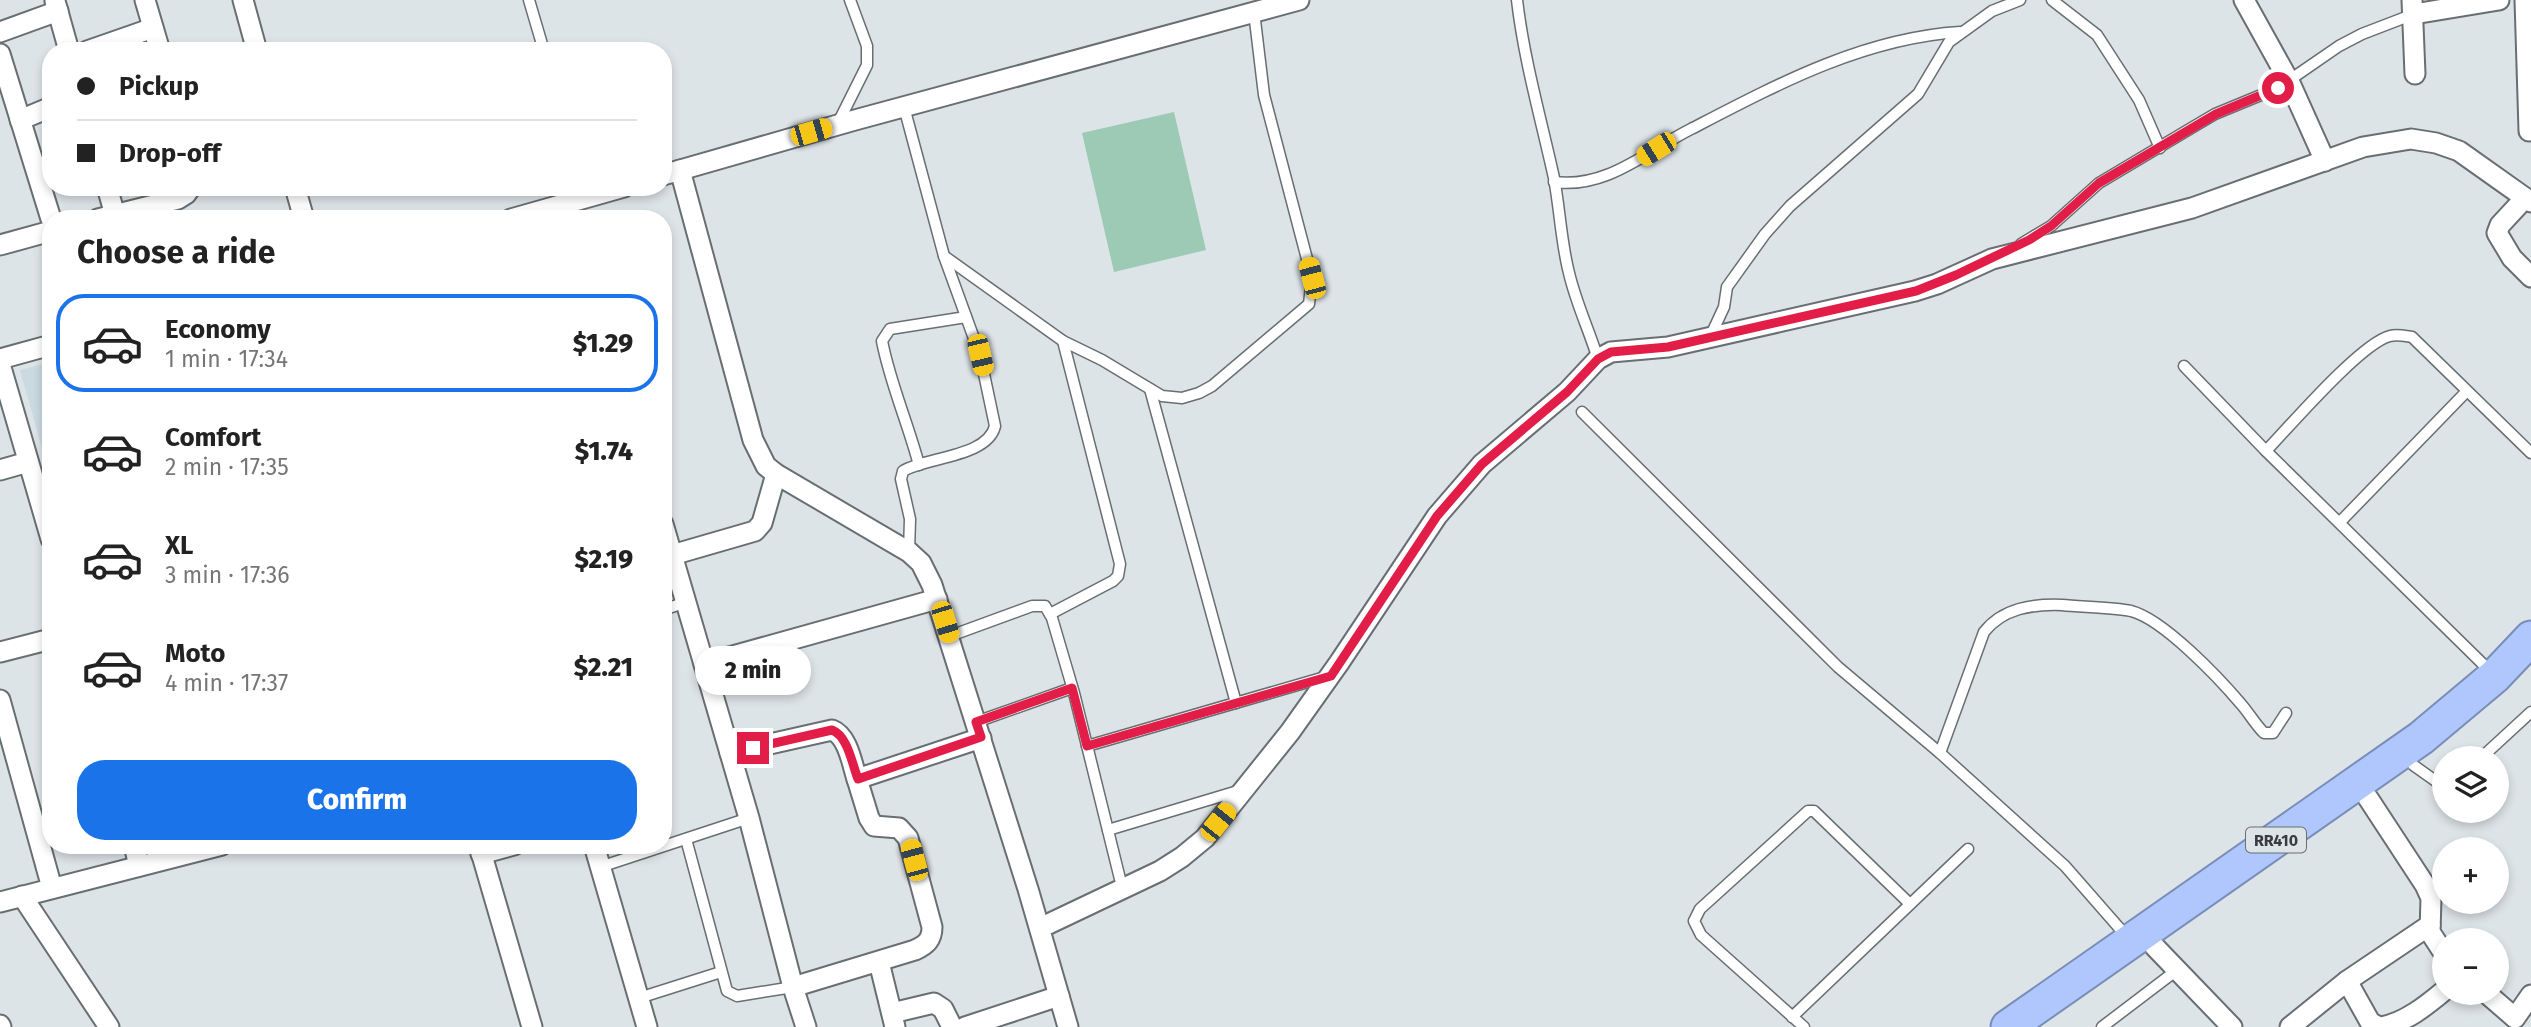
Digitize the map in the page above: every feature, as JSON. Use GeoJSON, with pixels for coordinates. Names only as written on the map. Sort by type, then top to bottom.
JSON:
{"type":"FeatureCollection","features":[{"type":"Feature","properties":{"kind":"highway","name":"RR410"},"geometry":{"type":"LineString","coordinates":[[2008,1027],[2154,953],[2421,738],[2495,676],[2531,638]]}},
{"type":"Feature","properties":{"kind":"highway","name":"RR410"},"geometry":{"type":"LineString","coordinates":[[2042,1027],[2154,953],[2413,765],[2467,723],[2531,664]]}},
{"type":"Feature","properties":{"kind":"street"},"geometry":{"type":"LineString","coordinates":[[145,0],[157,42]]}},
{"type":"Feature","properties":{"kind":"street"},"geometry":{"type":"LineString","coordinates":[[243,0],[255,42]]}},
{"type":"Feature","properties":{"kind":"street"},"geometry":{"type":"LineString","coordinates":[[1068,1027],[950,636],[921,563],[909,552],[766,466],[753,440],[672,173],[837,125],[1299,0]]}},
{"type":"Feature","properties":{"kind":"street"},"geometry":{"type":"LineString","coordinates":[[2244,0],[2289,82],[2325,161]]}},
{"type":"Feature","properties":{"kind":"street"},"geometry":{"type":"LineString","coordinates":[[2415,75],[2413,7],[2499,0]]}},
{"type":"Feature","properties":{"kind":"street"},"geometry":{"type":"LineString","coordinates":[[2525,0],[2529,131]]}},
{"type":"Feature","properties":{"kind":"street"},"geometry":{"type":"LineString","coordinates":[[0,32],[56,6],[66,42]]}},
{"type":"Feature","properties":{"kind":"street"},"geometry":{"type":"LineString","coordinates":[[114,42],[153,29]]}},
{"type":"Feature","properties":{"kind":"street"},"geometry":{"type":"LineString","coordinates":[[0,54],[42,190]]}},
{"type":"Feature","properties":{"kind":"street"},"geometry":{"type":"LineString","coordinates":[[20,120],[42,111]]}},
{"type":"Feature","properties":{"kind":"street"},"geometry":{"type":"LineString","coordinates":[[1040,928],[1160,870],[1182,857],[1205,838],[1331,676],[1437,516],[1482,464],[1567,392],[1598,359],[1611,352],[1668,347],[1711,335],[1916,291],[1992,259],[2192,208],[2363,147],[2412,139],[2459,151],[2528,200],[2500,225],[2497,233],[2512,258],[2531,277]]}},
{"type":"Feature","properties":{"kind":"street"},"geometry":{"type":"LineString","coordinates":[[135,210],[183,196]]}},
{"type":"Feature","properties":{"kind":"street"},"geometry":{"type":"LineString","coordinates":[[549,210],[599,196]]}},
{"type":"Feature","properties":{"kind":"street"},"geometry":{"type":"LineString","coordinates":[[0,245],[42,233]]}},
{"type":"Feature","properties":{"kind":"street"},"geometry":{"type":"LineString","coordinates":[[42,348],[0,362],[42,507]]}},
{"type":"Feature","properties":{"kind":"street"},"geometry":{"type":"LineString","coordinates":[[0,470],[29,462]]}},
{"type":"Feature","properties":{"kind":"street"},"geometry":{"type":"LineString","coordinates":[[776,474],[762,523],[755,531],[672,555],[749,818],[806,1027]]}},
{"type":"Feature","properties":{"kind":"street"},"geometry":{"type":"LineString","coordinates":[[704,664],[937,599]]}},
{"type":"Feature","properties":{"kind":"street"},"geometry":{"type":"LineString","coordinates":[[0,652],[42,641]]}},
{"type":"Feature","properties":{"kind":"street"},"geometry":{"type":"LineString","coordinates":[[0,700],[42,852]]}},
{"type":"Feature","properties":{"kind":"street"},"geometry":{"type":"LineString","coordinates":[[858,779],[979,730]]}},
{"type":"Feature","properties":{"kind":"street"},"geometry":{"type":"LineString","coordinates":[[730,753],[837,731],[843,738],[874,827],[899,828],[908,838],[932,927],[930,938],[922,947],[793,987]]}},
{"type":"Feature","properties":{"kind":"street"},"geometry":{"type":"LineString","coordinates":[[2368,798],[2431,898],[2432,934]]}},
{"type":"Feature","properties":{"kind":"street"},"geometry":{"type":"LineString","coordinates":[[43,854],[52,888]]}},
{"type":"Feature","properties":{"kind":"street"},"geometry":{"type":"LineString","coordinates":[[136,854],[139,866]]}},
{"type":"Feature","properties":{"kind":"street"},"geometry":{"type":"LineString","coordinates":[[0,902],[186,854]]}},
{"type":"Feature","properties":{"kind":"street"},"geometry":{"type":"LineString","coordinates":[[481,854],[532,1027]]}},
{"type":"Feature","properties":{"kind":"street"},"geometry":{"type":"LineString","coordinates":[[596,854],[648,1027]]}},
{"type":"Feature","properties":{"kind":"street"},"geometry":{"type":"LineString","coordinates":[[23,896],[109,1027]]}},
{"type":"Feature","properties":{"kind":"street"},"geometry":{"type":"LineString","coordinates":[[2290,1027],[2347,981],[2430,925]]}},
{"type":"Feature","properties":{"kind":"street"},"geometry":{"type":"LineString","coordinates":[[2154,953],[2232,1027]]}},
{"type":"Feature","properties":{"kind":"street"},"geometry":{"type":"LineString","coordinates":[[878,962],[894,1020],[937,1004],[943,1009],[952,1027]]}},
{"type":"Feature","properties":{"kind":"street"},"geometry":{"type":"LineString","coordinates":[[2347,981],[2370,1022],[2380,1027],[2408,1016],[2432,998]]}},
{"type":"Feature","properties":{"kind":"street"},"geometry":{"type":"LineString","coordinates":[[2498,1005],[2518,1024],[2531,995]]}},
{"type":"Feature","properties":{"kind":"street"},"geometry":{"type":"LineString","coordinates":[[965,1027],[1059,996]]}},
{"type":"Feature","properties":{"kind":"lane"},"geometry":{"type":"LineString","coordinates":[[529,0],[541,42]]}},
{"type":"Feature","properties":{"kind":"lane"},"geometry":{"type":"LineString","coordinates":[[837,125],[867,65],[866,46],[850,0]]}},
{"type":"Feature","properties":{"kind":"lane"},"geometry":{"type":"LineString","coordinates":[[1517,0],[1522,38],[1555,182],[1569,273],[1598,359]]}},
{"type":"Feature","properties":{"kind":"lane"},"geometry":{"type":"LineString","coordinates":[[1711,335],[1724,307],[1727,287],[1765,234],[1790,206],[1918,94],[1949,42],[1960,32],[1992,11],[2020,0]]}},
{"type":"Feature","properties":{"kind":"lane"},"geometry":{"type":"LineString","coordinates":[[2052,0],[2097,35],[2139,100],[2160,148]]}},
{"type":"Feature","properties":{"kind":"lane"},"geometry":{"type":"LineString","coordinates":[[1992,259],[2051,226],[2099,183],[2216,114],[2289,82],[2339,46],[2413,7]]}},
{"type":"Feature","properties":{"kind":"lane"},"geometry":{"type":"LineString","coordinates":[[944,256],[1063,341],[1102,360],[1162,396],[1174,399],[1199,393],[1212,386],[1309,304],[1312,278],[1264,95],[1254,12]]}},
{"type":"Feature","properties":{"kind":"lane"},"geometry":{"type":"LineString","coordinates":[[1555,182],[1576,183],[1607,175],[1633,164],[1688,130],[1835,60],[1910,37],[1960,32]]}},
{"type":"Feature","properties":{"kind":"lane"},"geometry":{"type":"LineString","coordinates":[[904,107],[944,256],[980,355],[995,426],[993,433],[981,443],[965,451],[907,468],[901,475],[909,519],[909,552]]}},
{"type":"Feature","properties":{"kind":"lane"},"geometry":{"type":"LineString","coordinates":[[919,465],[881,341],[890,329],[966,317]]}},
{"type":"Feature","properties":{"kind":"lane"},"geometry":{"type":"LineString","coordinates":[[2266,451],[2364,351],[2390,336],[2412,337],[2531,453]]}},
{"type":"Feature","properties":{"kind":"lane"},"geometry":{"type":"LineString","coordinates":[[1050,614],[1113,582],[1118,576],[1120,564],[1063,341]]}},
{"type":"Feature","properties":{"kind":"lane"},"geometry":{"type":"LineString","coordinates":[[2184,366],[2266,451],[2495,676]]}},
{"type":"Feature","properties":{"kind":"lane"},"geometry":{"type":"LineString","coordinates":[[1150,389],[1236,703]]}},
{"type":"Feature","properties":{"kind":"lane"},"geometry":{"type":"LineString","coordinates":[[2340,522],[2466,392]]}},
{"type":"Feature","properties":{"kind":"lane"},"geometry":{"type":"LineString","coordinates":[[1582,412],[1838,667],[1940,753],[2064,866],[2154,953],[2102,1027]]}},
{"type":"Feature","properties":{"kind":"lane"},"geometry":{"type":"LineString","coordinates":[[672,607],[686,602]]}},
{"type":"Feature","properties":{"kind":"lane"},"geometry":{"type":"LineString","coordinates":[[950,636],[1041,604],[1050,614],[1072,688],[1122,887]]}},
{"type":"Feature","properties":{"kind":"lane"},"geometry":{"type":"LineString","coordinates":[[1940,753],[1984,632],[1993,621],[2005,614],[2036,605],[2120,609],[2140,614],[2157,625],[2216,676],[2264,733],[2273,733],[2286,713]]}},
{"type":"Feature","properties":{"kind":"lane"},"geometry":{"type":"LineString","coordinates":[[1087,746],[1331,676]]}},
{"type":"Feature","properties":{"kind":"lane"},"geometry":{"type":"LineString","coordinates":[[979,730],[1072,688]]}},
{"type":"Feature","properties":{"kind":"lane"},"geometry":{"type":"LineString","coordinates":[[2494,746],[2531,712]]}},
{"type":"Feature","properties":{"kind":"lane"},"geometry":{"type":"LineString","coordinates":[[2413,765],[2432,778]]}},
{"type":"Feature","properties":{"kind":"lane"},"geometry":{"type":"LineString","coordinates":[[1108,830],[1244,789]]}},
{"type":"Feature","properties":{"kind":"lane"},"geometry":{"type":"LineString","coordinates":[[1804,1027],[1701,935],[1694,921],[1700,909],[1808,811],[1814,811],[1910,904]]}},
{"type":"Feature","properties":{"kind":"lane"},"geometry":{"type":"LineString","coordinates":[[672,843],[749,818]]}},
{"type":"Feature","properties":{"kind":"lane"},"geometry":{"type":"LineString","coordinates":[[685,839],[727,991],[737,996],[793,987]]}},
{"type":"Feature","properties":{"kind":"lane"},"geometry":{"type":"LineString","coordinates":[[1792,1017],[1968,849]]}},
{"type":"Feature","properties":{"kind":"lane"},"geometry":{"type":"LineString","coordinates":[[600,867],[639,854]]}},
{"type":"Feature","properties":{"kind":"lane"},"geometry":{"type":"LineString","coordinates":[[639,998],[721,972]]}},
{"type":"Feature","properties":{"kind":"shaded area"},"geometry":{"type":"Polygon","coordinates":[[[42,364],[42,448],[20,370],[42,364]]]}},
{"type":"Feature","properties":{"kind":"green space"},"geometry":{"type":"Polygon","coordinates":[[[1174,112],[1206,250],[1114,272],[1082,133],[1174,112]]]}},
{"type":"Feature","properties":{"kind":"route"},"geometry":{"type":"LineString","coordinates":[[753,748],[837,731],[843,738],[858,779],[981,737],[976,722],[1072,688],[1087,746],[1331,676],[1437,516],[1482,464],[1527,423],[1567,392],[1598,359],[1611,352],[1668,347],[1937,284],[2029,240],[2051,226],[2099,183],[2193,127],[2242,102],[2278,88]]}}]}
